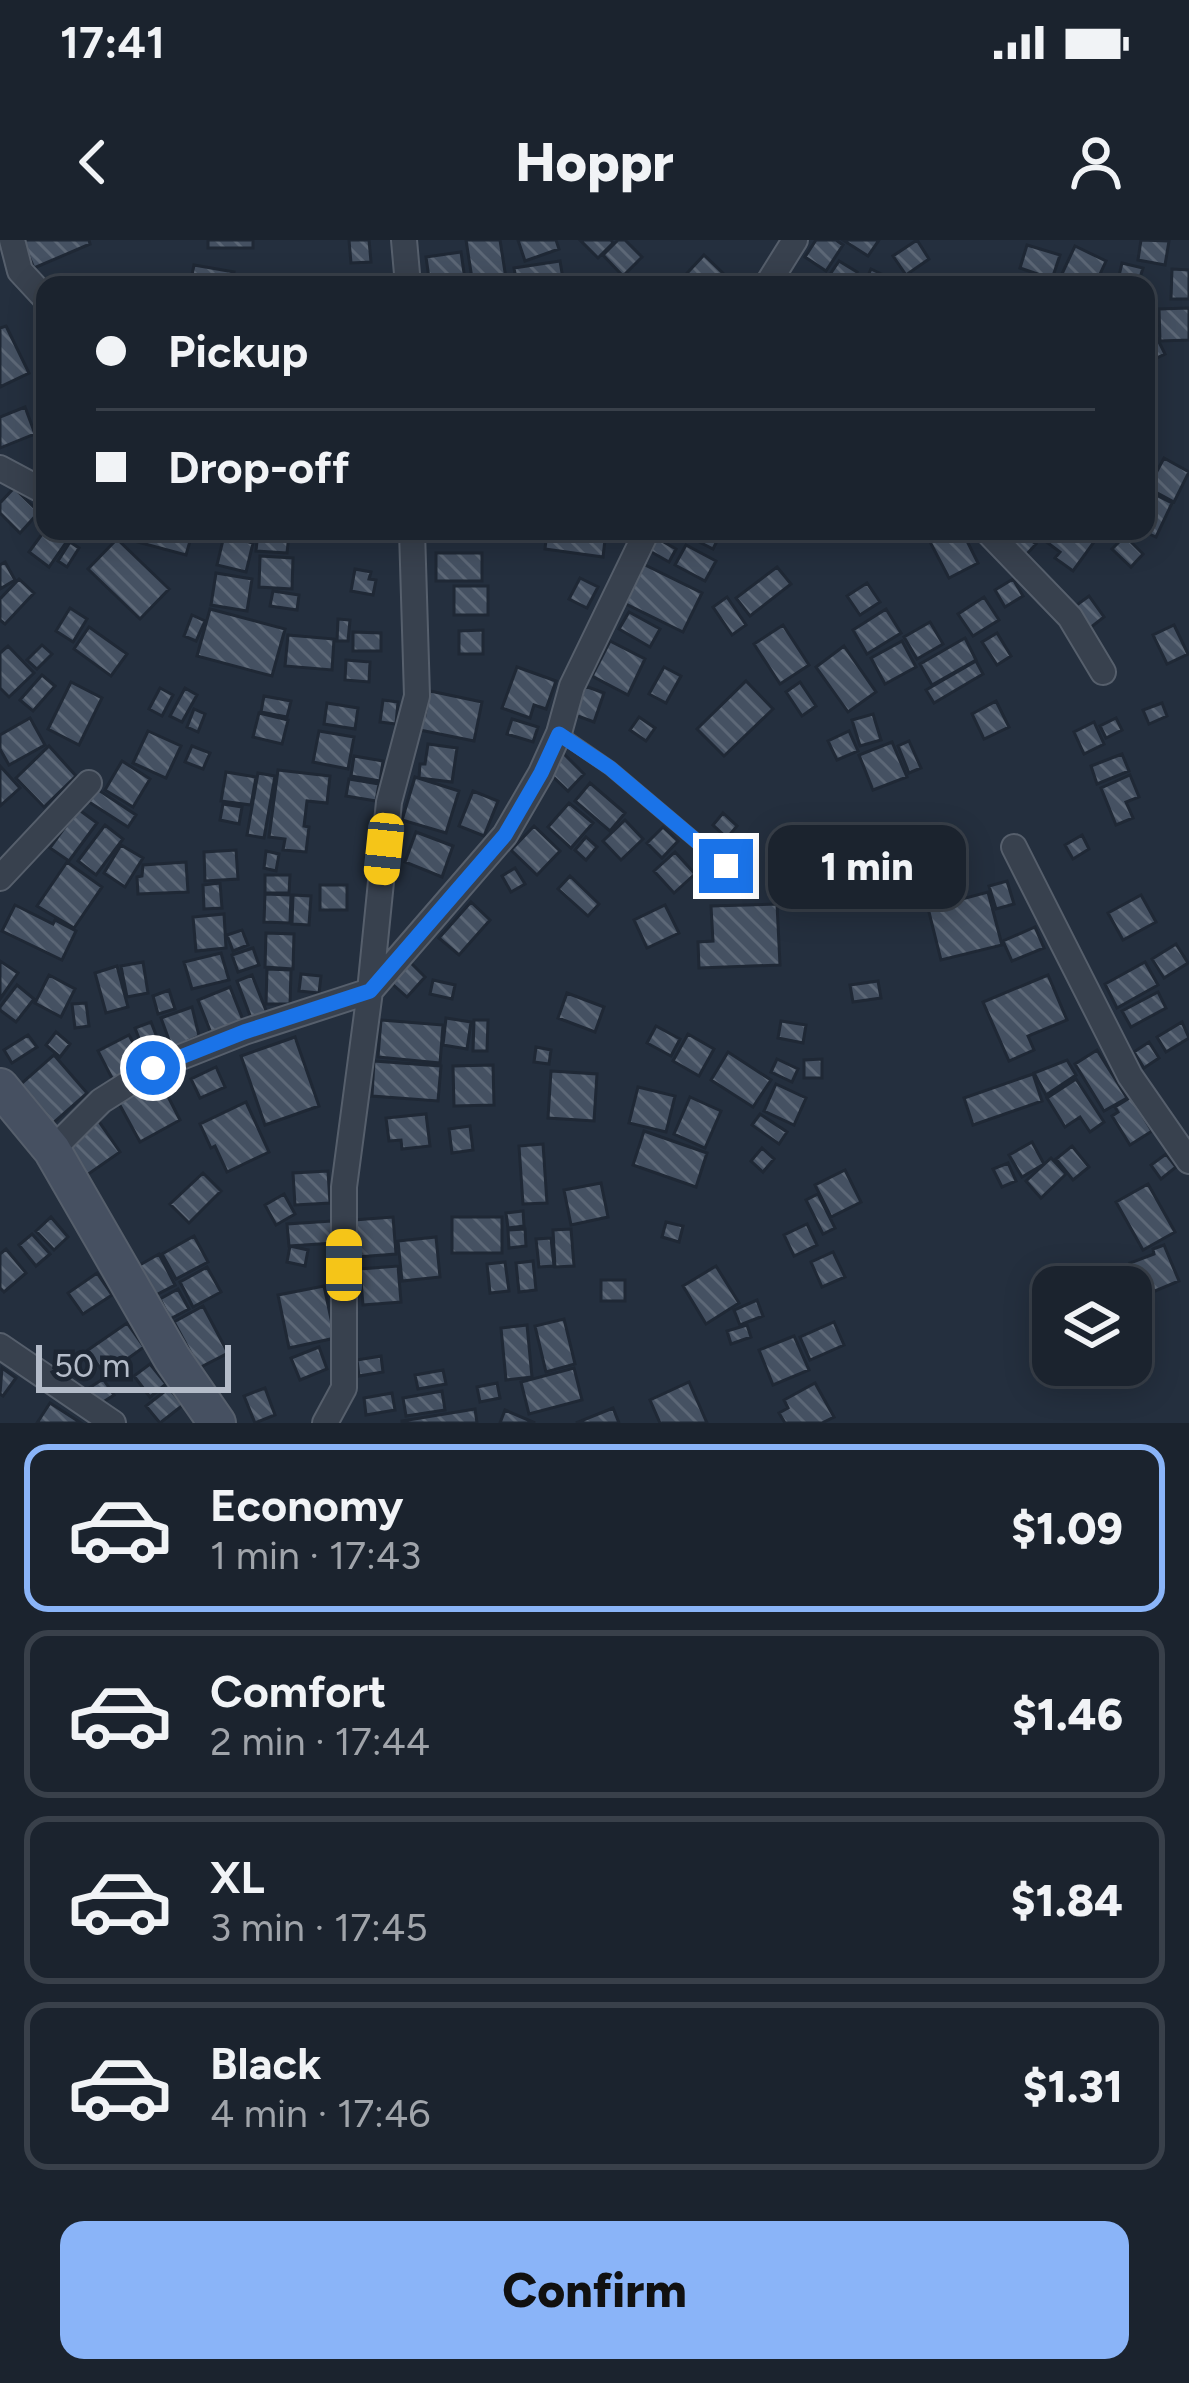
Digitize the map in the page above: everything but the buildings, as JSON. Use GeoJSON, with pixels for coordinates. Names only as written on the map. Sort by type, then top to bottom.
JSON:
{"type":"FeatureCollection","features":[{"type":"Feature","properties":{"kind":"street"},"geometry":{"type":"LineString","coordinates":[[12,240],[20,271],[36,288]]}},
{"type":"Feature","properties":{"kind":"street"},"geometry":{"type":"LineString","coordinates":[[404,240],[407,276]]}},
{"type":"Feature","properties":{"kind":"street"},"geometry":{"type":"LineString","coordinates":[[773,276],[795,240]]}},
{"type":"Feature","properties":{"kind":"street"},"geometry":{"type":"LineString","coordinates":[[0,468],[36,487]]}},
{"type":"Feature","properties":{"kind":"street"},"geometry":{"type":"LineString","coordinates":[[325,1423],[344,1388],[344,1187],[389,802],[417,696],[412,540]]}},
{"type":"Feature","properties":{"kind":"street"},"geometry":{"type":"LineString","coordinates":[[52,1150],[101,1101],[153,1068],[370,991],[505,835],[541,773],[559,734],[572,686],[643,540]]}},
{"type":"Feature","properties":{"kind":"street"},"geometry":{"type":"LineString","coordinates":[[996,540],[1070,617],[1103,672]]}},
{"type":"Feature","properties":{"kind":"street"},"geometry":{"type":"LineString","coordinates":[[0,878],[89,783]]}},
{"type":"Feature","properties":{"kind":"street"},"geometry":{"type":"LineString","coordinates":[[1014,847],[1130,1076],[1189,1161]]}},
{"type":"Feature","properties":{"kind":"street"},"geometry":{"type":"LineString","coordinates":[[0,1087],[52,1150],[172,1358],[217,1423]]}},
{"type":"Feature","properties":{"kind":"street"},"geometry":{"type":"LineString","coordinates":[[0,1346],[112,1423]]}},
{"type":"Feature","properties":{"kind":"lane"},"geometry":{"type":"LineString","coordinates":[[559,734],[610,768],[726,866]]}},
{"type":"Feature","properties":{"kind":"route"},"geometry":{"type":"LineString","coordinates":[[153,1068],[370,991],[505,835],[559,734],[610,768],[726,866]]}}]}
